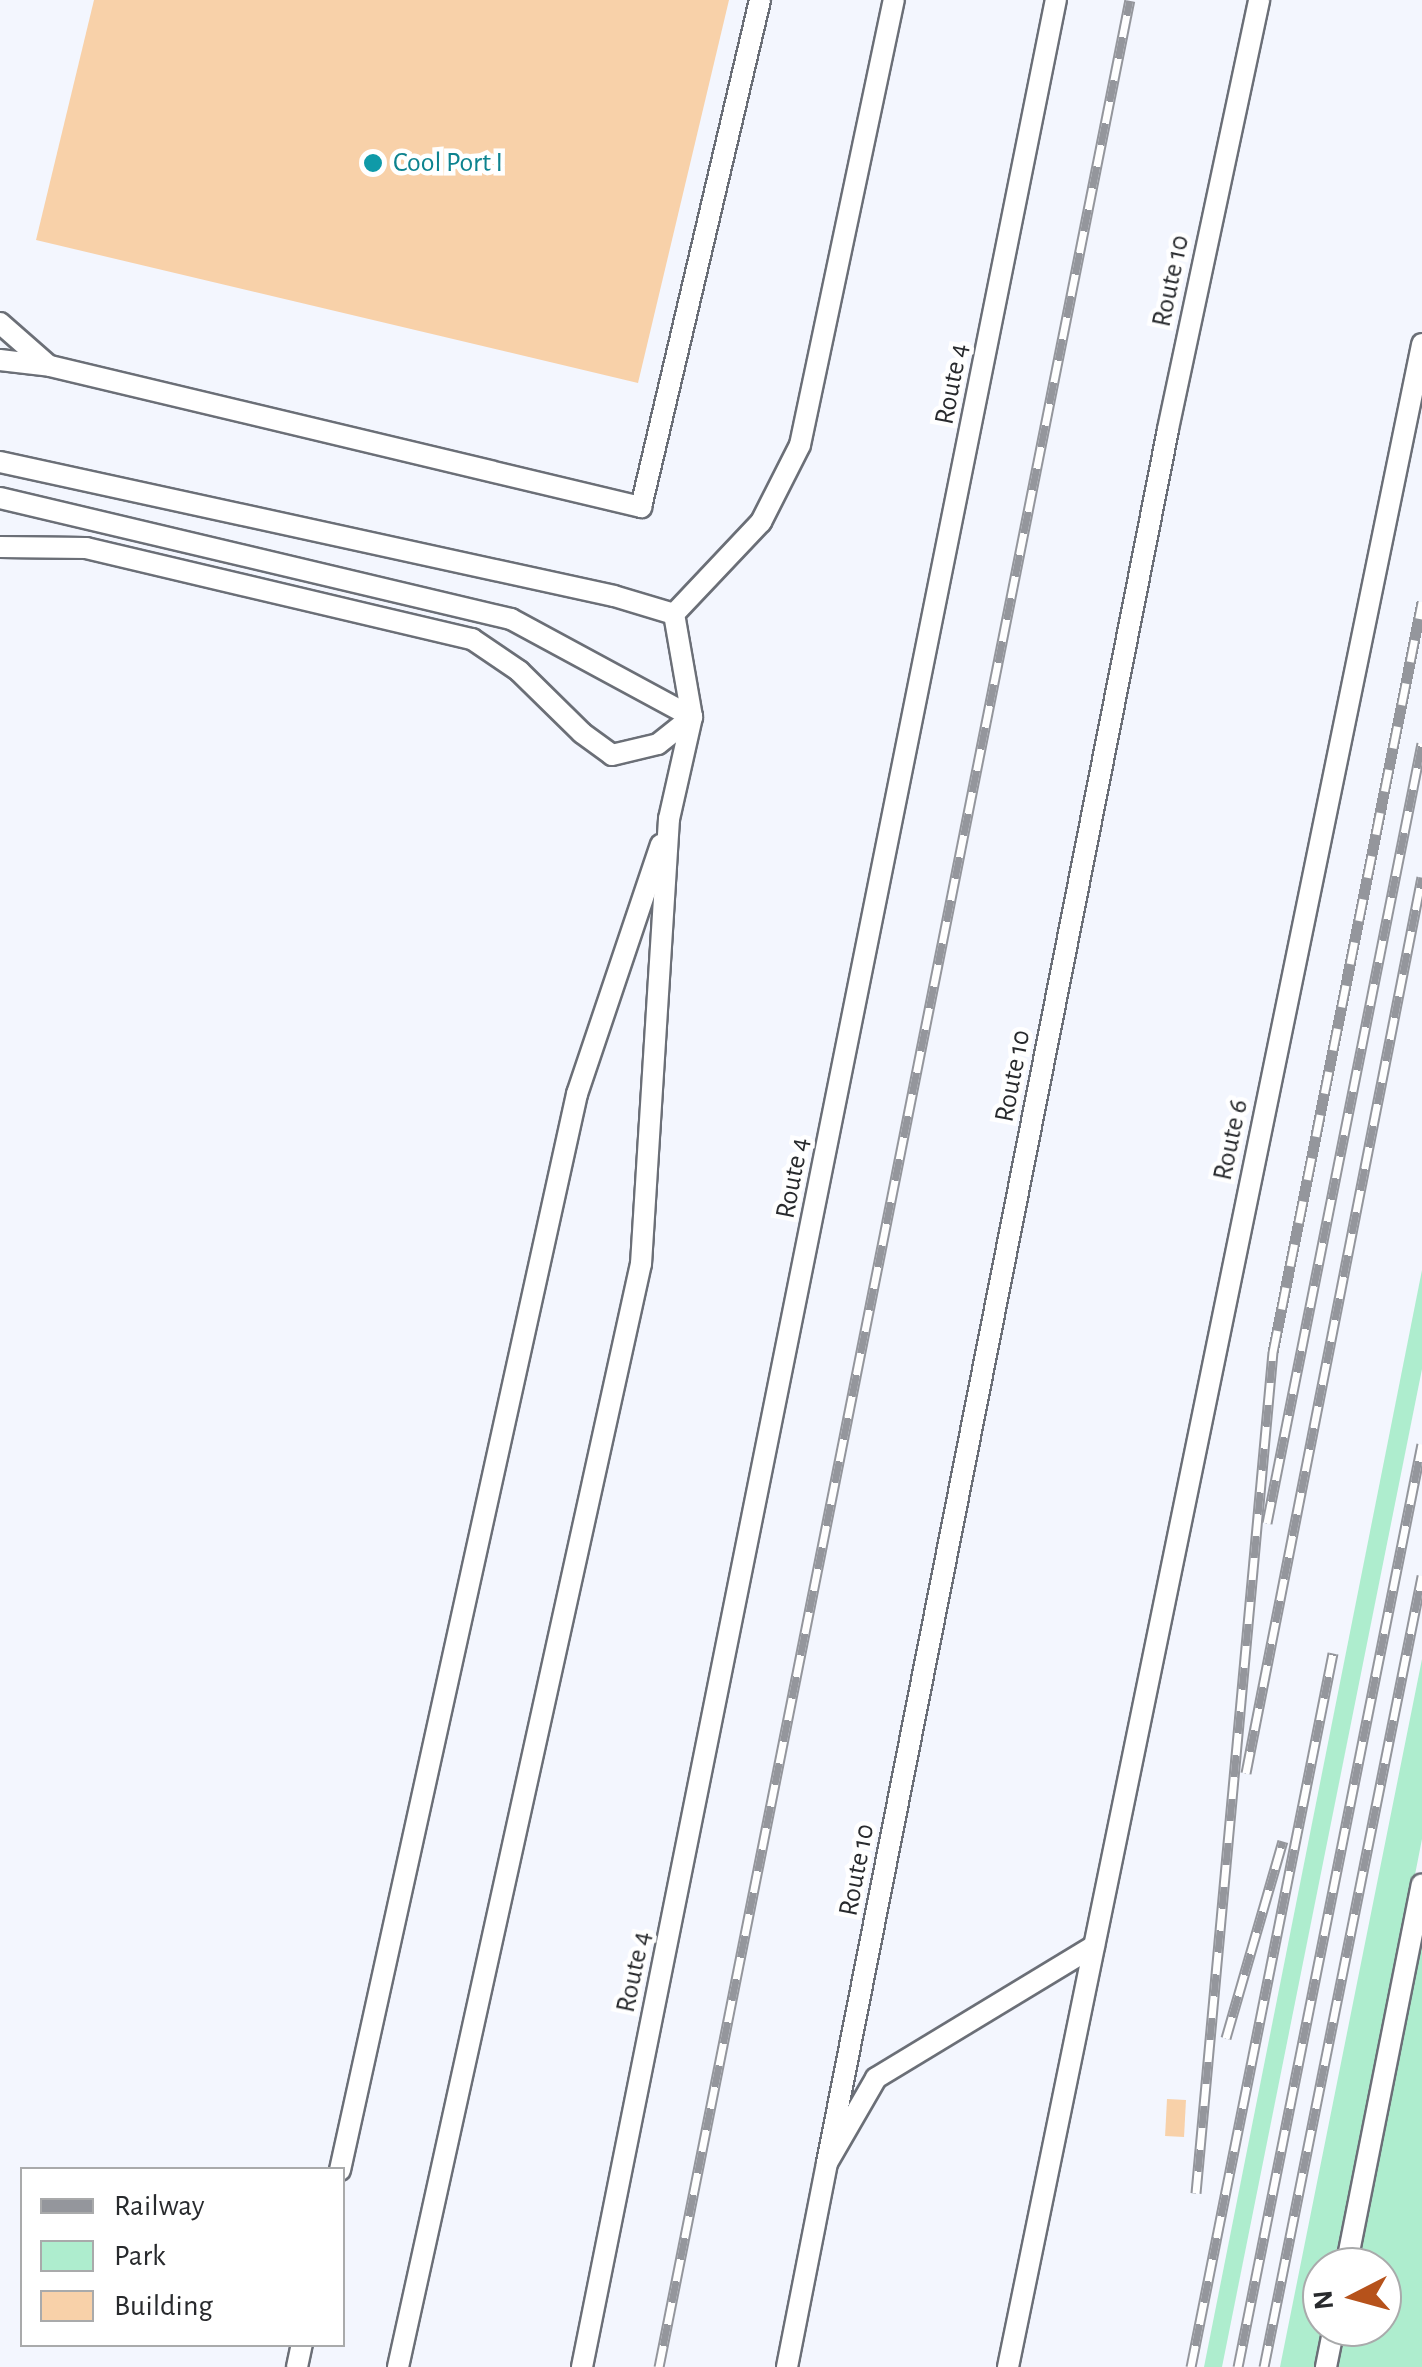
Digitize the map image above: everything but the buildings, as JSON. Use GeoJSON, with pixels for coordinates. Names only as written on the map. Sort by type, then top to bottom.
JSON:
{"type":"FeatureCollection","features":[{"type":"Feature","properties":{"kind":"lane"},"geometry":{"type":"LineString","coordinates":[[0,360],[50,366],[642,508],[760,0]]}},
{"type":"Feature","properties":{"kind":"lane"},"geometry":{"type":"LineString","coordinates":[[674,614],[762,522],[800,446],[894,0]]}},
{"type":"Feature","properties":{"kind":"lane","name":"Route 4"},"geometry":{"type":"LineString","coordinates":[[582,2367],[1056,0]]}},
{"type":"Feature","properties":{"kind":"lane","name":"Route 10"},"geometry":{"type":"LineString","coordinates":[[788,2367],[1168,430],[1259,0]]}},
{"type":"Feature","properties":{"kind":"lane"},"geometry":{"type":"LineString","coordinates":[[0,323],[50,366]]}},
{"type":"Feature","properties":{"kind":"lane","name":"Route 6"},"geometry":{"type":"LineString","coordinates":[[1008,2367],[1422,344]]}},
{"type":"Feature","properties":{"kind":"lane"},"geometry":{"type":"LineString","coordinates":[[0,462],[614,596],[674,614]]}},
{"type":"Feature","properties":{"kind":"lane"},"geometry":{"type":"LineString","coordinates":[[0,498],[511,618],[692,716]]}},
{"type":"Feature","properties":{"kind":"lane"},"geometry":{"type":"LineString","coordinates":[[0,548],[86,548],[472,639],[519,671],[582,733],[612,755],[658,744],[692,716]]}},
{"type":"Feature","properties":{"kind":"lane"},"geometry":{"type":"LineString","coordinates":[[341,2167],[577,1094],[669,820],[692,716],[674,614]]}},
{"type":"Feature","properties":{"kind":"lane"},"geometry":{"type":"LineString","coordinates":[[398,2367],[640,1264],[669,820]]}},
{"type":"Feature","properties":{"kind":"lane"},"geometry":{"type":"LineString","coordinates":[[1350,2247],[1422,1884]]}},
{"type":"Feature","properties":{"kind":"lane"},"geometry":{"type":"LineString","coordinates":[[828,2163],[876,2078],[1094,1946]]}},
{"type":"Feature","properties":{"kind":"green space"},"geometry":{"type":"Polygon","coordinates":[[[1422,1270],[1422,1369],[1222,2367],[1204,2367],[1422,1270]]]}},
{"type":"Feature","properties":{"kind":"green space"},"geometry":{"type":"Polygon","coordinates":[[[1422,1659],[1422,1839],[1402,1941],[1340,2247],[1304,2247],[1422,1659]]]}},
{"type":"Feature","properties":{"kind":"green space"},"geometry":{"type":"Polygon","coordinates":[[[1422,1929],[1422,2367],[1336,2367],[1340,2347],[1402,2347],[1402,2247],[1359,2247],[1422,1929]]]}},
{"type":"Feature","properties":{"kind":"green space"},"geometry":{"type":"Polygon","coordinates":[[[1302,2257],[1302,2347],[1320,2347],[1316,2367],[1280,2367],[1302,2257]]]}},
{"type":"Feature","properties":{"kind":"railway"},"geometry":{"type":"LineString","coordinates":[[659,2367],[1130,0]]}},
{"type":"Feature","properties":{"kind":"railway"},"geometry":{"type":"LineString","coordinates":[[1196,2193],[1273,1352],[1422,602]]}},
{"type":"Feature","properties":{"kind":"railway"},"geometry":{"type":"LineString","coordinates":[[1267,1523],[1422,743]]}},
{"type":"Feature","properties":{"kind":"railway"},"geometry":{"type":"LineString","coordinates":[[1246,1773],[1422,877]]}},
{"type":"Feature","properties":{"kind":"railway"},"geometry":{"type":"LineString","coordinates":[[1238,2367],[1422,1444]]}},
{"type":"Feature","properties":{"kind":"railway"},"geometry":{"type":"LineString","coordinates":[[1264,2367],[1422,1576]]}},
{"type":"Feature","properties":{"kind":"railway"},"geometry":{"type":"LineString","coordinates":[[1191,2367],[1333,1653]]}},
{"type":"Feature","properties":{"kind":"railway"},"geometry":{"type":"LineString","coordinates":[[1226,2038],[1283,1841]]}},
{"type":"Feature","properties":{"kind":"place","name":"Cool Port I"},"geometry":{"type":"Point","coordinates":[373,163]}}]}
